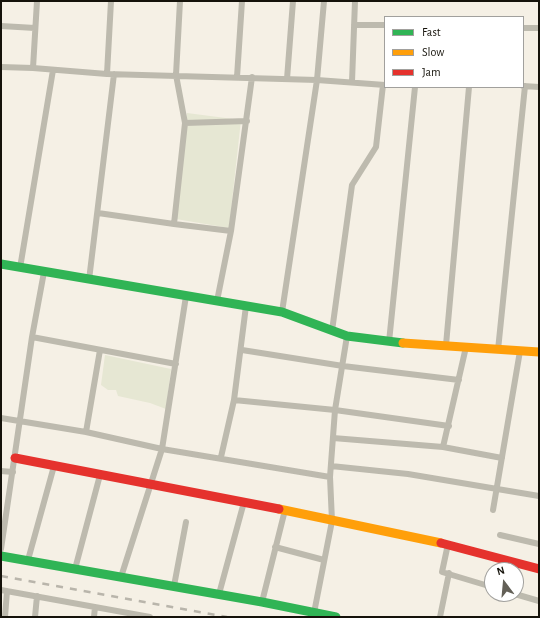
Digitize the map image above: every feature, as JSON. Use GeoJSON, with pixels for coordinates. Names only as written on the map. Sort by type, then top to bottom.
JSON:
{"type":"FeatureCollection","features":[{"type":"Feature","properties":{"kind":"street"},"geometry":{"type":"LineString","coordinates":[[33,68],[37,1]]}},
{"type":"Feature","properties":{"kind":"street"},"geometry":{"type":"LineString","coordinates":[[106,74],[111,1]]}},
{"type":"Feature","properties":{"kind":"street"},"geometry":{"type":"LineString","coordinates":[[174,224],[185,123],[176,75],[180,1]]}},
{"type":"Feature","properties":{"kind":"street"},"geometry":{"type":"LineString","coordinates":[[237,77],[242,1]]}},
{"type":"Feature","properties":{"kind":"street"},"geometry":{"type":"LineString","coordinates":[[287,79],[293,1]]}},
{"type":"Feature","properties":{"kind":"street"},"geometry":{"type":"LineString","coordinates":[[282,312],[317,80],[324,1]]}},
{"type":"Feature","properties":{"kind":"street"},"geometry":{"type":"LineString","coordinates":[[352,82],[355,1]]}},
{"type":"Feature","properties":{"kind":"street"},"geometry":{"type":"LineString","coordinates":[[354,24],[384,25]]}},
{"type":"Feature","properties":{"kind":"street"},"geometry":{"type":"LineString","coordinates":[[1,26],[35,28]]}},
{"type":"Feature","properties":{"kind":"street"},"geometry":{"type":"LineString","coordinates":[[524,28],[539,28]]}},
{"type":"Feature","properties":{"kind":"street"},"geometry":{"type":"LineString","coordinates":[[1,67],[106,74],[317,80],[384,85],[376,147],[352,185],[332,331]]}},
{"type":"Feature","properties":{"kind":"street"},"geometry":{"type":"LineString","coordinates":[[20,268],[53,70]]}},
{"type":"Feature","properties":{"kind":"street"},"geometry":{"type":"LineString","coordinates":[[89,280],[114,74]]}},
{"type":"Feature","properties":{"kind":"street"},"geometry":{"type":"LineString","coordinates":[[217,301],[231,231],[252,78]]}},
{"type":"Feature","properties":{"kind":"street"},"geometry":{"type":"LineString","coordinates":[[524,86],[539,86]]}},
{"type":"Feature","properties":{"kind":"street"},"geometry":{"type":"LineString","coordinates":[[389,342],[415,88]]}},
{"type":"Feature","properties":{"kind":"street"},"geometry":{"type":"LineString","coordinates":[[446,345],[469,88]]}},
{"type":"Feature","properties":{"kind":"street"},"geometry":{"type":"LineString","coordinates":[[498,350],[524,88]]}},
{"type":"Feature","properties":{"kind":"street"},"geometry":{"type":"LineString","coordinates":[[185,123],[247,121]]}},
{"type":"Feature","properties":{"kind":"street"},"geometry":{"type":"LineString","coordinates":[[98,213],[231,231]]}},
{"type":"Feature","properties":{"kind":"street"},"geometry":{"type":"LineString","coordinates":[[1,264],[282,312],[347,336],[389,342],[539,352]]}},
{"type":"Feature","properties":{"kind":"street"},"geometry":{"type":"LineString","coordinates":[[1,548],[32,337],[44,272]]}},
{"type":"Feature","properties":{"kind":"street"},"geometry":{"type":"LineString","coordinates":[[121,577],[149,485],[162,449],[186,296]]}},
{"type":"Feature","properties":{"kind":"street"},"geometry":{"type":"LineString","coordinates":[[221,458],[234,400],[242,350],[246,306]]}},
{"type":"Feature","properties":{"kind":"street"},"geometry":{"type":"LineString","coordinates":[[314,613],[332,521],[330,477],[335,410],[347,336]]}},
{"type":"Feature","properties":{"kind":"street"},"geometry":{"type":"LineString","coordinates":[[32,337],[176,364]]}},
{"type":"Feature","properties":{"kind":"street"},"geometry":{"type":"LineString","coordinates":[[443,447],[466,347]]}},
{"type":"Feature","properties":{"kind":"street"},"geometry":{"type":"LineString","coordinates":[[86,432],[100,350]]}},
{"type":"Feature","properties":{"kind":"street"},"geometry":{"type":"LineString","coordinates":[[242,350],[343,366],[459,380]]}},
{"type":"Feature","properties":{"kind":"street"},"geometry":{"type":"LineString","coordinates":[[493,510],[520,351]]}},
{"type":"Feature","properties":{"kind":"street"},"geometry":{"type":"LineString","coordinates":[[234,400],[335,410],[449,426]]}},
{"type":"Feature","properties":{"kind":"street"},"geometry":{"type":"LineString","coordinates":[[1,418],[86,432],[162,449],[330,477]]}},
{"type":"Feature","properties":{"kind":"street"},"geometry":{"type":"LineString","coordinates":[[333,438],[443,447],[502,458]]}},
{"type":"Feature","properties":{"kind":"street"},"geometry":{"type":"LineString","coordinates":[[15,458],[285,510],[448,544],[539,569]]}},
{"type":"Feature","properties":{"kind":"street"},"geometry":{"type":"LineString","coordinates":[[28,560],[54,466]]}},
{"type":"Feature","properties":{"kind":"street"},"geometry":{"type":"LineString","coordinates":[[331,466],[408,474],[496,490],[539,496]]}},
{"type":"Feature","properties":{"kind":"street"},"geometry":{"type":"LineString","coordinates":[[1,470],[13,472]]}},
{"type":"Feature","properties":{"kind":"street"},"geometry":{"type":"LineString","coordinates":[[75,569],[100,475]]}},
{"type":"Feature","properties":{"kind":"street"},"geometry":{"type":"LineString","coordinates":[[219,594],[244,502]]}},
{"type":"Feature","properties":{"kind":"street"},"geometry":{"type":"LineString","coordinates":[[262,602],[285,510]]}},
{"type":"Feature","properties":{"kind":"street"},"geometry":{"type":"LineString","coordinates":[[174,586],[186,522]]}},
{"type":"Feature","properties":{"kind":"street"},"geometry":{"type":"LineString","coordinates":[[500,535],[539,544]]}},
{"type":"Feature","properties":{"kind":"street"},"geometry":{"type":"LineString","coordinates":[[448,544],[442,572],[484,584]]}},
{"type":"Feature","properties":{"kind":"street"},"geometry":{"type":"LineString","coordinates":[[275,547],[324,560]]}},
{"type":"Feature","properties":{"kind":"street"},"geometry":{"type":"LineString","coordinates":[[1,556],[219,594],[336,617]]}},
{"type":"Feature","properties":{"kind":"street"},"geometry":{"type":"LineString","coordinates":[[440,617],[448,573]]}},
{"type":"Feature","properties":{"kind":"street"},"geometry":{"type":"LineString","coordinates":[[5,617],[4,590],[150,617]]}},
{"type":"Feature","properties":{"kind":"street"},"geometry":{"type":"LineString","coordinates":[[35,617],[37,596]]}},
{"type":"Feature","properties":{"kind":"street"},"geometry":{"type":"LineString","coordinates":[[524,597],[539,601]]}},
{"type":"Feature","properties":{"kind":"street"},"geometry":{"type":"LineString","coordinates":[[94,617],[95,607]]}},
{"type":"Feature","properties":{"kind":"green space"},"geometry":{"type":"Polygon","coordinates":[[[187,113],[241,120],[229,228],[176,219],[187,113]]]}},
{"type":"Feature","properties":{"kind":"green space"},"geometry":{"type":"Polygon","coordinates":[[[105,355],[171,369],[166,409],[150,403],[118,396],[116,390],[108,390],[101,385],[105,355]]]}},
{"type":"Feature","properties":{"kind":"railway"},"geometry":{"type":"LineString","coordinates":[[1,576],[227,617]]}},
{"type":"Feature","properties":{"kind":"traffic: fast"},"geometry":{"type":"LineString","coordinates":[[1,264],[282,312],[347,336],[403,343]]}},
{"type":"Feature","properties":{"kind":"traffic: fast"},"geometry":{"type":"LineString","coordinates":[[1,556],[262,602],[336,617]]}},
{"type":"Feature","properties":{"kind":"traffic: slow"},"geometry":{"type":"LineString","coordinates":[[403,343],[539,352]]}},
{"type":"Feature","properties":{"kind":"traffic: slow"},"geometry":{"type":"LineString","coordinates":[[279,509],[441,543]]}},
{"type":"Feature","properties":{"kind":"traffic: jam"},"geometry":{"type":"LineString","coordinates":[[15,458],[279,509]]}},
{"type":"Feature","properties":{"kind":"traffic: jam"},"geometry":{"type":"LineString","coordinates":[[441,543],[539,569]]}}]}
